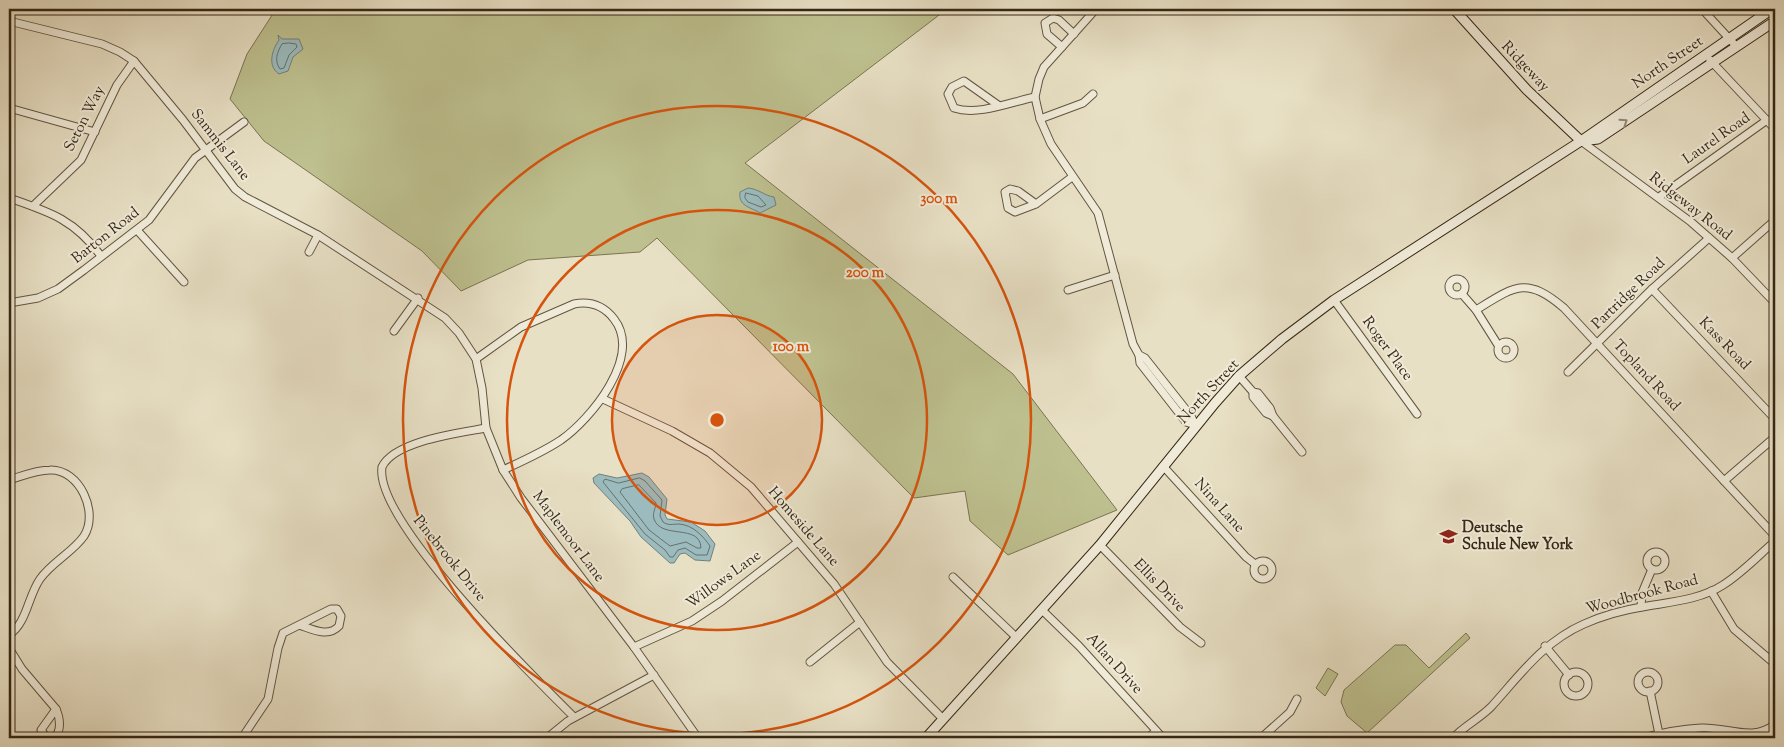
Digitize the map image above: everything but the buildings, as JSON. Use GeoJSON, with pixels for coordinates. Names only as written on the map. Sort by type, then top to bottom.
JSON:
{"type":"FeatureCollection","features":[{"type":"Feature","properties":{"kind":"main road","name":"Ridgeway"},"geometry":{"type":"LineString","coordinates":[[1454,9],[1526,90],[1580,141]]}},
{"type":"Feature","properties":{"kind":"main road","name":"North Street"},"geometry":{"type":"LineString","coordinates":[[926,738],[1100,545],[1195,425],[1239,376],[1282,339],[1334,300],[1580,141],[1772,9]]}},
{"type":"Feature","properties":{"kind":"main road","name":"North Street"},"geometry":{"type":"LineString","coordinates":[[1580,141],[1598,140],[1775,21]]}},
{"type":"Feature","properties":{"kind":"street"},"geometry":{"type":"LineString","coordinates":[[1096,9],[1044,67],[1035,97],[1040,119],[1051,144],[1098,213],[1132,344],[1139,355],[1140,362],[1186,422],[1195,425]]}},
{"type":"Feature","properties":{"kind":"street"},"geometry":{"type":"LineString","coordinates":[[1702,9],[1736,46]]}},
{"type":"Feature","properties":{"kind":"street"},"geometry":{"type":"LineString","coordinates":[[1062,48],[1047,34],[1044,23],[1053,18],[1059,20],[1074,34]]}},
{"type":"Feature","properties":{"kind":"street","name":"Sammis Lane"},"geometry":{"type":"LineString","coordinates":[[9,21],[102,44],[134,61],[235,189],[245,198],[318,235],[418,298],[446,318],[460,333]]}},
{"type":"Feature","properties":{"kind":"street"},"geometry":{"type":"LineString","coordinates":[[1704,54],[1775,129]]}},
{"type":"Feature","properties":{"kind":"street","name":"Seton Way"},"geometry":{"type":"LineString","coordinates":[[33,206],[75,167],[95,132],[117,85],[134,61]]}},
{"type":"Feature","properties":{"kind":"street"},"geometry":{"type":"LineString","coordinates":[[998,105],[964,81],[952,87],[948,94],[954,108],[964,112],[998,105],[1035,97]]}},
{"type":"Feature","properties":{"kind":"street"},"geometry":{"type":"LineString","coordinates":[[1040,119],[1083,103],[1093,94]]}},
{"type":"Feature","properties":{"kind":"street"},"geometry":{"type":"LineString","coordinates":[[9,108],[95,132]]}},
{"type":"Feature","properties":{"kind":"street","name":"Laurel Road"},"geometry":{"type":"LineString","coordinates":[[1659,197],[1767,120]]}},
{"type":"Feature","properties":{"kind":"street","name":"Barton Road"},"geometry":{"type":"LineString","coordinates":[[9,303],[38,298],[58,289],[137,230],[155,213],[185,168],[205,149],[244,122]]}},
{"type":"Feature","properties":{"kind":"street","name":"Ridgeway Road"},"geometry":{"type":"LineString","coordinates":[[1580,141],[1659,197],[1710,238],[1775,303]]}},
{"type":"Feature","properties":{"kind":"street"},"geometry":{"type":"LineString","coordinates":[[1036,204],[1072,177]]}},
{"type":"Feature","properties":{"kind":"street"},"geometry":{"type":"LineString","coordinates":[[9,198],[66,220],[93,245],[101,256]]}},
{"type":"Feature","properties":{"kind":"street"},"geometry":{"type":"LineString","coordinates":[[1732,258],[1775,220]]}},
{"type":"Feature","properties":{"kind":"street"},"geometry":{"type":"LineString","coordinates":[[137,230],[184,282]]}},
{"type":"Feature","properties":{"kind":"street"},"geometry":{"type":"LineString","coordinates":[[309,252],[318,235]]}},
{"type":"Feature","properties":{"kind":"street","name":"Partridge Road"},"geometry":{"type":"LineString","coordinates":[[1568,372],[1652,289],[1710,238]]}},
{"type":"Feature","properties":{"kind":"street"},"geometry":{"type":"LineString","coordinates":[[1068,290],[1115,275]]}},
{"type":"Feature","properties":{"kind":"street","name":"Topland Road"},"geometry":{"type":"LineString","coordinates":[[1476,310],[1503,294],[1534,288],[1547,293],[1564,308],[1775,536]]}},
{"type":"Feature","properties":{"kind":"street","name":"Kass Road"},"geometry":{"type":"LineString","coordinates":[[1652,289],[1775,418]]}},
{"type":"Feature","properties":{"kind":"street"},"geometry":{"type":"LineString","coordinates":[[1462,294],[1476,310],[1498,345]]}},
{"type":"Feature","properties":{"kind":"street"},"geometry":{"type":"LineString","coordinates":[[394,331],[418,298]]}},
{"type":"Feature","properties":{"kind":"street","name":"Roger Place"},"geometry":{"type":"LineString","coordinates":[[1334,300],[1417,414]]}},
{"type":"Feature","properties":{"kind":"street"},"geometry":{"type":"LineString","coordinates":[[476,359],[521,327],[562,307],[582,302],[590,303],[607,312],[615,320],[623,341],[622,357],[604,399],[563,439],[542,452],[503,470]]}},
{"type":"Feature","properties":{"kind":"street","name":"Maplemoor Lane"},"geometry":{"type":"LineString","coordinates":[[460,333],[476,359],[482,388],[486,428],[503,470],[521,498],[634,647],[698,738]]}},
{"type":"Feature","properties":{"kind":"street"},"geometry":{"type":"LineString","coordinates":[[1239,376],[1253,392],[1252,397],[1266,413],[1273,416],[1302,452]]}},
{"type":"Feature","properties":{"kind":"street","name":"Homeside Lane"},"geometry":{"type":"LineString","coordinates":[[604,399],[672,431],[710,453],[751,487],[834,584],[887,662],[943,719]]}},
{"type":"Feature","properties":{"kind":"street","name":"Pinebrook Drive"},"geometry":{"type":"LineString","coordinates":[[486,428],[429,439],[391,455],[382,467],[384,484],[400,520],[421,550],[467,606],[574,717]]}},
{"type":"Feature","properties":{"kind":"street"},"geometry":{"type":"LineString","coordinates":[[1724,481],[1775,437]]}},
{"type":"Feature","properties":{"kind":"street","name":"Nina Lane"},"geometry":{"type":"LineString","coordinates":[[1164,466],[1246,557],[1255,564]]}},
{"type":"Feature","properties":{"kind":"street"},"geometry":{"type":"LineString","coordinates":[[9,480],[50,470],[60,471],[76,483],[84,496],[89,516],[88,528],[83,537],[45,572],[32,594],[20,625],[9,635]]}},
{"type":"Feature","properties":{"kind":"street","name":"Woodbrook Road"},"geometry":{"type":"LineString","coordinates":[[1453,738],[1491,707],[1545,646],[1584,624],[1641,607],[1681,601],[1711,592],[1723,586],[1775,541]]}},
{"type":"Feature","properties":{"kind":"street","name":"Willows Lane"},"geometry":{"type":"LineString","coordinates":[[634,647],[692,621],[722,602],[798,542]]}},
{"type":"Feature","properties":{"kind":"street","name":"Ellis Drive"},"geometry":{"type":"LineString","coordinates":[[1100,545],[1180,628],[1200,643]]}},
{"type":"Feature","properties":{"kind":"street"},"geometry":{"type":"LineString","coordinates":[[1641,607],[1642,593],[1652,570]]}},
{"type":"Feature","properties":{"kind":"street"},"geometry":{"type":"LineString","coordinates":[[953,577],[1017,638]]}},
{"type":"Feature","properties":{"kind":"street"},"geometry":{"type":"LineString","coordinates":[[1711,592],[1734,629],[1775,664]]}},
{"type":"Feature","properties":{"kind":"street"},"geometry":{"type":"LineString","coordinates":[[242,738],[268,699],[280,639],[283,633],[299,625],[318,616],[331,609],[340,612],[342,621],[337,629],[327,632],[299,625]]}},
{"type":"Feature","properties":{"kind":"street","name":"Allan Drive"},"geometry":{"type":"LineString","coordinates":[[1042,610],[1079,646],[1163,738]]}},
{"type":"Feature","properties":{"kind":"street"},"geometry":{"type":"LineString","coordinates":[[810,662],[860,622]]}},
{"type":"Feature","properties":{"kind":"street"},"geometry":{"type":"LineString","coordinates":[[1545,646],[1569,675]]}},
{"type":"Feature","properties":{"kind":"street"},"geometry":{"type":"LineString","coordinates":[[9,648],[22,669],[56,709],[60,727],[58,736],[54,738]]}},
{"type":"Feature","properties":{"kind":"street"},"geometry":{"type":"LineString","coordinates":[[547,738],[574,717],[654,675]]}},
{"type":"Feature","properties":{"kind":"street"},"geometry":{"type":"LineString","coordinates":[[1650,691],[1659,734]]}},
{"type":"Feature","properties":{"kind":"street"},"geometry":{"type":"LineString","coordinates":[[1261,738],[1290,712],[1297,699]]}},
{"type":"Feature","properties":{"kind":"street"},"geometry":{"type":"LineString","coordinates":[[47,738],[41,730],[56,709]]}},
{"type":"Feature","properties":{"kind":"street"},"geometry":{"type":"LineString","coordinates":[[1643,738],[1659,734],[1718,728],[1750,734],[1775,724]]}},
{"type":"Feature","properties":{"kind":"street"},"geometry":{"type":"LineString","coordinates":[[1148,738],[1156,731]]}},
{"type":"Feature","properties":{"kind":"green space"},"geometry":{"type":"Polygon","coordinates":[[[276,9],[947,9],[745,163],[1013,374],[1117,510],[1008,555],[970,521],[965,491],[914,498],[657,238],[640,252],[528,260],[461,291],[422,251],[264,141],[230,99],[247,54],[276,9]]]}},
{"type":"Feature","properties":{"kind":"green space"},"geometry":{"type":"Polygon","coordinates":[[[1466,633],[1470,638],[1367,733],[1347,716],[1341,702],[1344,690],[1395,645],[1406,645],[1429,668],[1466,633]]]}},
{"type":"Feature","properties":{"kind":"green space"},"geometry":{"type":"Polygon","coordinates":[[[1328,668],[1338,674],[1325,696],[1316,688],[1328,668]]]}},
{"type":"Feature","properties":{"kind":"water"},"geometry":{"type":"Polygon","coordinates":[[[278,35],[282,39],[299,39],[303,49],[293,57],[288,71],[279,74],[275,71],[272,62],[274,48],[279,40],[278,35]]]}},
{"type":"Feature","properties":{"kind":"water"},"geometry":{"type":"Polygon","coordinates":[[[748,188],[774,197],[776,205],[760,213],[746,205],[741,200],[740,192],[748,188]]]}},
{"type":"Feature","properties":{"kind":"water"},"geometry":{"type":"Polygon","coordinates":[[[642,473],[649,477],[667,499],[665,515],[667,519],[691,522],[705,531],[715,544],[710,561],[695,560],[685,553],[680,554],[674,563],[670,563],[641,537],[630,521],[594,483],[593,478],[599,474],[617,478],[642,473]]]}},
{"type":"Feature","properties":{"kind":"place","name":"Deutsche Schule New York"},"geometry":{"type":"Point","coordinates":[1448,537]}}]}
